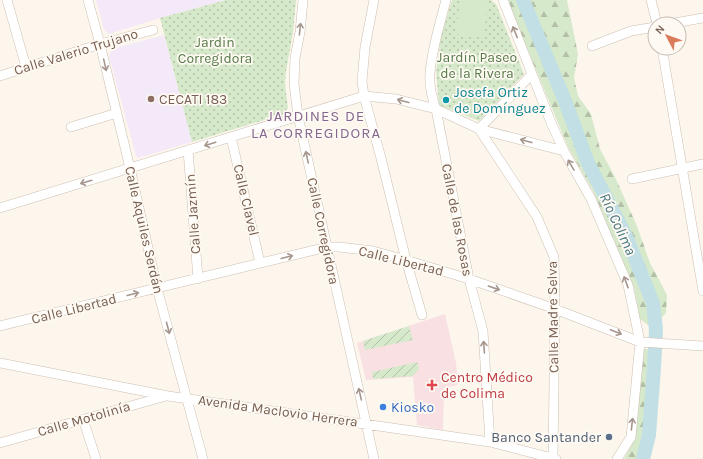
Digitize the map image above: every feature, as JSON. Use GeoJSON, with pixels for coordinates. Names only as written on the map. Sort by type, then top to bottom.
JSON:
{"type":"FeatureCollection","features":[{"type":"Feature","properties":{"kind":"street"},"geometry":{"type":"LineString","coordinates":[[7,0],[26,67]]}},
{"type":"Feature","properties":{"kind":"street","name":"Calle Aquiles Serdán"},"geometry":{"type":"LineString","coordinates":[[88,0],[117,113],[157,288],[203,459]]}},
{"type":"Feature","properties":{"kind":"street","name":"Calle Corregidora"},"geometry":{"type":"LineString","coordinates":[[303,0],[300,32],[295,58],[294,84],[298,116],[374,459]]}},
{"type":"Feature","properties":{"kind":"street"},"geometry":{"type":"LineString","coordinates":[[374,0],[365,48],[362,81],[364,96],[406,260],[422,315]]}},
{"type":"Feature","properties":{"kind":"street","name":"Calle de las Rosas"},"geometry":{"type":"LineString","coordinates":[[446,0],[434,47],[430,74],[431,93],[436,110],[469,280],[483,331],[490,442]]}},
{"type":"Feature","properties":{"kind":"street"},"geometry":{"type":"LineString","coordinates":[[503,0],[552,125],[564,151],[591,199],[628,285],[640,342],[631,437],[617,459]]}},
{"type":"Feature","properties":{"kind":"street"},"geometry":{"type":"LineString","coordinates":[[651,0],[655,16]]}},
{"type":"Feature","properties":{"kind":"street"},"geometry":{"type":"LineString","coordinates":[[687,21],[703,18]]}},
{"type":"Feature","properties":{"kind":"street"},"geometry":{"type":"LineString","coordinates":[[592,46],[631,31],[647,28]]}},
{"type":"Feature","properties":{"kind":"street","name":"Calle Valerio Trujano"},"geometry":{"type":"LineString","coordinates":[[0,76],[100,44],[152,30]]}},
{"type":"Feature","properties":{"kind":"street"},"geometry":{"type":"LineString","coordinates":[[663,56],[703,291]]}},
{"type":"Feature","properties":{"kind":"street"},"geometry":{"type":"LineString","coordinates":[[479,128],[532,74]]}},
{"type":"Feature","properties":{"kind":"street"},"geometry":{"type":"LineString","coordinates":[[0,208],[364,96],[396,99],[436,110],[479,128],[564,151]]}},
{"type":"Feature","properties":{"kind":"street"},"geometry":{"type":"LineString","coordinates":[[71,127],[117,113]]}},
{"type":"Feature","properties":{"kind":"street","name":"Calle Madre Selva"},"geometry":{"type":"LineString","coordinates":[[479,128],[537,217],[554,257],[554,458]]}},
{"type":"Feature","properties":{"kind":"street","name":"Calle Clavel"},"geometry":{"type":"LineString","coordinates":[[231,137],[260,264]]}},
{"type":"Feature","properties":{"kind":"street","name":"Calle Jazmín"},"geometry":{"type":"LineString","coordinates":[[188,150],[198,279]]}},
{"type":"Feature","properties":{"kind":"street"},"geometry":{"type":"LineString","coordinates":[[632,179],[703,164]]}},
{"type":"Feature","properties":{"kind":"street","name":"Calle Libertad"},"geometry":{"type":"LineString","coordinates":[[0,326],[327,247],[339,247],[373,251],[406,260],[555,309],[640,342],[703,346]]}},
{"type":"Feature","properties":{"kind":"street","name":"Avenida Maclovio Herrera"},"geometry":{"type":"LineString","coordinates":[[0,363],[168,396],[490,442],[554,458]]}},
{"type":"Feature","properties":{"kind":"street","name":"Calle Motolinía"},"geometry":{"type":"LineString","coordinates":[[0,443],[168,396]]}},
{"type":"Feature","properties":{"kind":"street"},"geometry":{"type":"LineString","coordinates":[[83,419],[96,459]]}},
{"type":"Feature","properties":{"kind":"shaded area"},"geometry":{"type":"Polygon","coordinates":[[[96,0],[226,0],[109,34],[104,30],[96,0]]]}},
{"type":"Feature","properties":{"kind":"shaded area","name":"CECATI 183"},"geometry":{"type":"Polygon","coordinates":[[[164,35],[192,142],[138,158],[136,156],[109,56],[112,49],[164,35]]]}},
{"type":"Feature","properties":{"kind":"shaded area","name":"Centro Médico de Colima"},"geometry":{"type":"Polygon","coordinates":[[[445,314],[456,363],[458,385],[444,388],[443,430],[417,425],[413,377],[366,380],[357,343],[445,314]]]}},
{"type":"Feature","properties":{"kind":"green space","name":"Jardin Corregidora"},"geometry":{"type":"Polygon","coordinates":[[[226,0],[296,0],[293,33],[285,84],[288,108],[284,114],[192,142],[160,18],[226,0]]]}},
{"type":"Feature","properties":{"kind":"green space","name":"Jardín Paseo de la Rivera"},"geometry":{"type":"Polygon","coordinates":[[[452,0],[491,0],[496,4],[524,74],[479,121],[439,105],[436,71],[441,37],[452,0]]]}},
{"type":"Feature","properties":{"kind":"green space"},"geometry":{"type":"Polygon","coordinates":[[[460,0],[488,0],[484,37],[456,34],[460,0]]]}},
{"type":"Feature","properties":{"kind":"green space"},"geometry":{"type":"Polygon","coordinates":[[[507,0],[567,0],[578,54],[574,78],[578,96],[591,114],[600,149],[615,177],[637,226],[650,263],[667,295],[666,313],[652,328],[640,319],[634,288],[594,193],[568,147],[507,0]]]}},
{"type":"Feature","properties":{"kind":"green space"},"geometry":{"type":"Polygon","coordinates":[[[409,326],[413,340],[365,350],[363,341],[409,326]]]}},
{"type":"Feature","properties":{"kind":"green space"},"geometry":{"type":"Polygon","coordinates":[[[644,349],[652,349],[652,360],[647,380],[650,393],[646,405],[646,435],[641,441],[643,449],[640,459],[624,459],[634,440],[644,349]]]}},
{"type":"Feature","properties":{"kind":"green space"},"geometry":{"type":"Polygon","coordinates":[[[417,362],[419,369],[413,376],[373,379],[372,372],[417,362]]]}},
{"type":"Feature","properties":{"kind":"waterway","name":"Río Colima"},"geometry":{"type":"LineString","coordinates":[[523,0],[565,101],[588,163],[626,236],[653,303],[656,330],[654,368],[649,435],[643,459]]}},
{"type":"Feature","properties":{"kind":"place","name":"CECATI 183"},"geometry":{"type":"Point","coordinates":[151,99]}},
{"type":"Feature","properties":{"kind":"place","name":"Josefa Ortiz de Domínguez"},"geometry":{"type":"Point","coordinates":[446,100]}},
{"type":"Feature","properties":{"kind":"place","name":"Centro Médico de Colima"},"geometry":{"type":"Point","coordinates":[432,385]}},
{"type":"Feature","properties":{"kind":"place","name":"Kiosko"},"geometry":{"type":"Point","coordinates":[383,407]}},
{"type":"Feature","properties":{"kind":"place","name":"Banco Santander"},"geometry":{"type":"Point","coordinates":[609,437]}},
{"type":"Feature","properties":{"kind":"district","name":"JARDINES DE LA CORREGIDORA"},"geometry":{"type":"Point","coordinates":[316,124]}}]}
